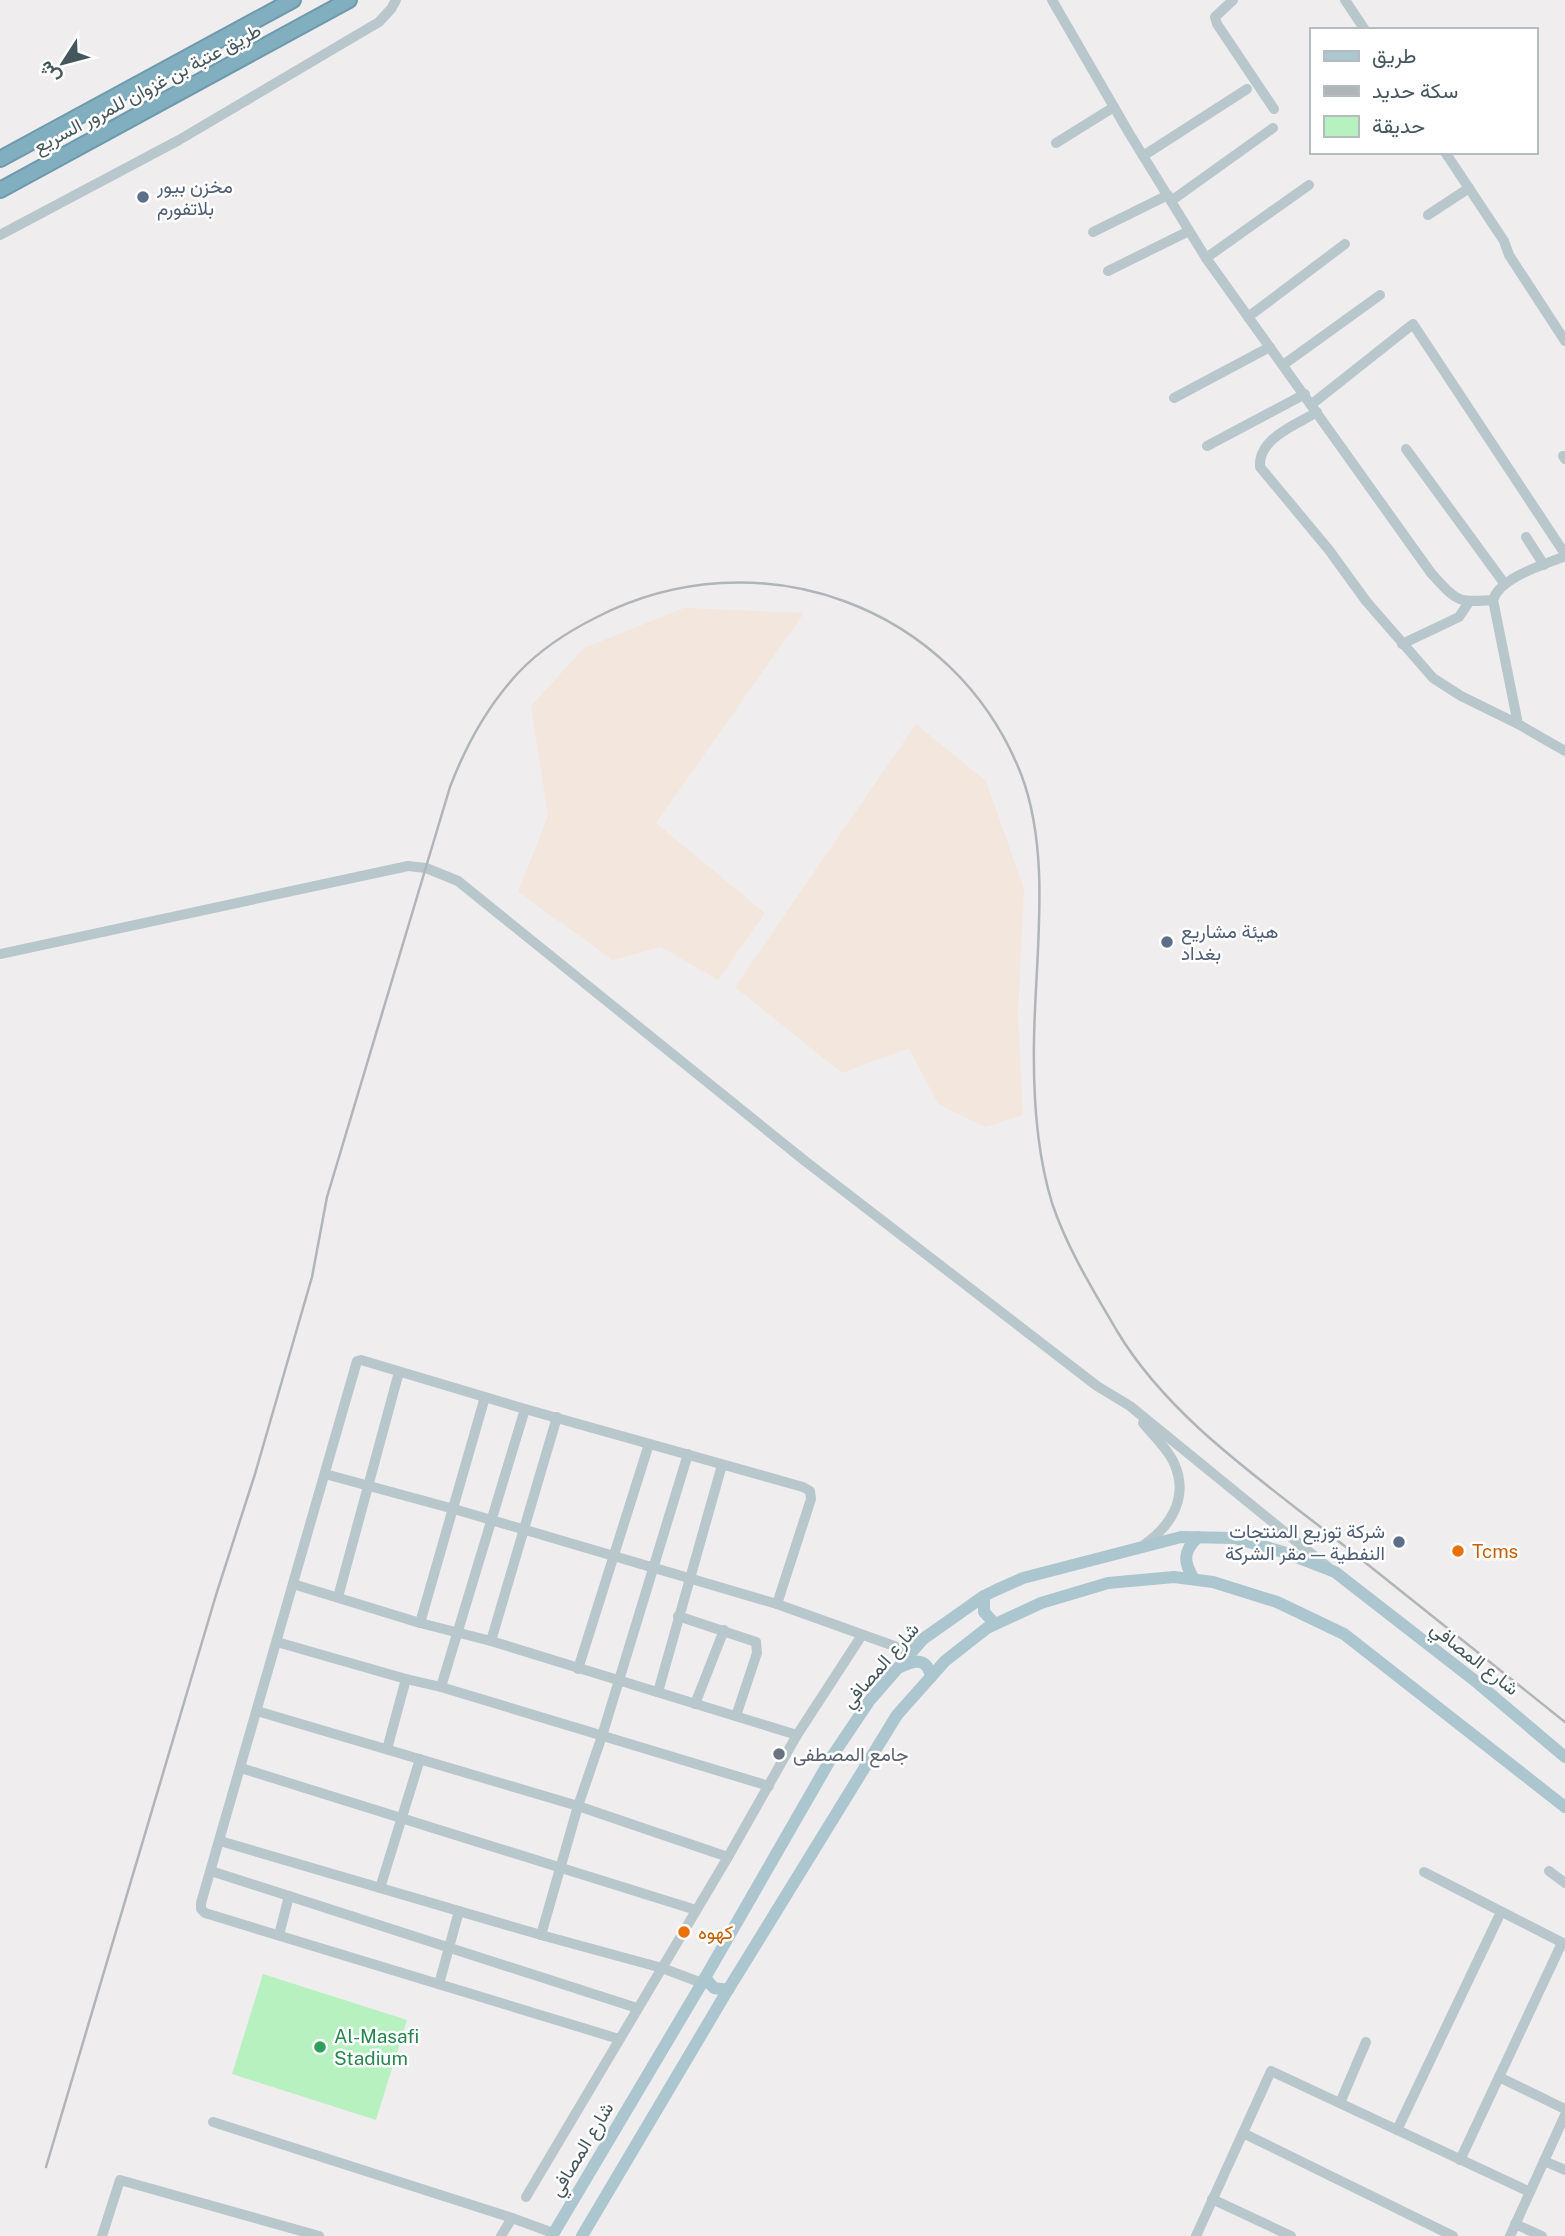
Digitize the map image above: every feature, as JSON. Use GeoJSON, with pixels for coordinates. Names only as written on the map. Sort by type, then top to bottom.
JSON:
{"type":"FeatureCollection","features":[{"type":"Feature","properties":{"kind":"highway","name":"طريق عتبة بن غزوان للمرور السريع"},"geometry":{"type":"LineString","coordinates":[[0,159],[293,0]]}},
{"type":"Feature","properties":{"kind":"highway","name":"طريق عتبة بن غزوان للمرور السريع"},"geometry":{"type":"LineString","coordinates":[[0,190],[349,0]]}},
{"type":"Feature","properties":{"kind":"main road","name":"شارع المصافي"},"geometry":{"type":"LineString","coordinates":[[552,2235],[833,1755],[870,1700],[923,1639],[984,1595],[1023,1578],[1181,1537],[1235,1538],[1283,1552],[1335,1572],[1474,1680],[1565,1757]]}},
{"type":"Feature","properties":{"kind":"main road"},"geometry":{"type":"LineString","coordinates":[[1194,1579],[1187,1568],[1185,1556],[1198,1537]]}},
{"type":"Feature","properties":{"kind":"main road"},"geometry":{"type":"LineString","coordinates":[[582,2236],[728,1990],[897,1715],[935,1672],[986,1628],[1041,1603],[1108,1583],[1174,1577],[1213,1581],[1277,1602],[1344,1634],[1565,1807]]}},
{"type":"Feature","properties":{"kind":"main road"},"geometry":{"type":"LineString","coordinates":[[984,1595],[984,1612],[995,1624]]}},
{"type":"Feature","properties":{"kind":"main road"},"geometry":{"type":"LineString","coordinates":[[911,1652],[935,1672]]}},
{"type":"Feature","properties":{"kind":"main road"},"geometry":{"type":"LineString","coordinates":[[898,1669],[912,1661],[922,1662],[935,1672]]}},
{"type":"Feature","properties":{"kind":"main road"},"geometry":{"type":"LineString","coordinates":[[703,1980],[714,1988],[728,1990]]}},
{"type":"Feature","properties":{"kind":"main road"},"geometry":{"type":"LineString","coordinates":[[693,1997],[698,1996],[707,2001],[714,2015]]}},
{"type":"Feature","properties":{"kind":"street"},"geometry":{"type":"LineString","coordinates":[[0,235],[109,179],[247,101],[379,22],[396,0]]}},
{"type":"Feature","properties":{"kind":"street"},"geometry":{"type":"LineString","coordinates":[[1052,0],[1206,258],[1431,573],[1459,600],[1493,600]]}},
{"type":"Feature","properties":{"kind":"street"},"geometry":{"type":"LineString","coordinates":[[1233,0],[1215,17],[1217,24],[1273,109]]}},
{"type":"Feature","properties":{"kind":"street"},"geometry":{"type":"LineString","coordinates":[[1345,0],[1363,28]]}},
{"type":"Feature","properties":{"kind":"street"},"geometry":{"type":"LineString","coordinates":[[1143,156],[1247,89]]}},
{"type":"Feature","properties":{"kind":"street"},"geometry":{"type":"LineString","coordinates":[[1056,143],[1114,107]]}},
{"type":"Feature","properties":{"kind":"street"},"geometry":{"type":"LineString","coordinates":[[1093,232],[1169,198],[1273,128]]}},
{"type":"Feature","properties":{"kind":"street"},"geometry":{"type":"LineString","coordinates":[[1446,154],[1565,341]]}},
{"type":"Feature","properties":{"kind":"street"},"geometry":{"type":"LineString","coordinates":[[1206,258],[1308,186]]}},
{"type":"Feature","properties":{"kind":"street"},"geometry":{"type":"LineString","coordinates":[[1428,215],[1469,188]]}},
{"type":"Feature","properties":{"kind":"street"},"geometry":{"type":"LineString","coordinates":[[1108,271],[1189,231]]}},
{"type":"Feature","properties":{"kind":"street"},"geometry":{"type":"LineString","coordinates":[[1248,317],[1345,244]]}},
{"type":"Feature","properties":{"kind":"street"},"geometry":{"type":"LineString","coordinates":[[1283,365],[1380,295]]}},
{"type":"Feature","properties":{"kind":"street"},"geometry":{"type":"LineString","coordinates":[[1518,724],[1493,600],[1504,583],[1565,555],[1413,324],[1314,408],[1269,441],[1259,457],[1260,467],[1329,550],[1366,601],[1433,678],[1461,696],[1565,751]]}},
{"type":"Feature","properties":{"kind":"street"},"geometry":{"type":"LineString","coordinates":[[1174,398],[1270,347]]}},
{"type":"Feature","properties":{"kind":"street"},"geometry":{"type":"LineString","coordinates":[[1207,446],[1305,394]]}},
{"type":"Feature","properties":{"kind":"street"},"geometry":{"type":"LineString","coordinates":[[1406,449],[1504,583]]}},
{"type":"Feature","properties":{"kind":"street"},"geometry":{"type":"LineString","coordinates":[[1526,537],[1544,565]]}},
{"type":"Feature","properties":{"kind":"street"},"geometry":{"type":"LineString","coordinates":[[1402,644],[1459,617],[1469,602]]}},
{"type":"Feature","properties":{"kind":"street"},"geometry":{"type":"LineString","coordinates":[[0,954],[408,866],[426,869],[458,881],[805,1161],[1097,1386],[1130,1406],[1335,1572]]}},
{"type":"Feature","properties":{"kind":"street"},"geometry":{"type":"LineString","coordinates":[[619,2039],[205,1913],[201,1909],[356,1361],[362,1360],[810,1491],[811,1499],[777,1604]]}},
{"type":"Feature","properties":{"kind":"street"},"geometry":{"type":"LineString","coordinates":[[338,1597],[399,1372]]}},
{"type":"Feature","properties":{"kind":"street"},"geometry":{"type":"LineString","coordinates":[[420,1623],[485,1397]]}},
{"type":"Feature","properties":{"kind":"street"},"geometry":{"type":"LineString","coordinates":[[1130,1406],[1174,1461],[1180,1490],[1175,1514],[1155,1537],[1137,1549]]}},
{"type":"Feature","properties":{"kind":"street"},"geometry":{"type":"LineString","coordinates":[[441,1687],[525,1409]]}},
{"type":"Feature","properties":{"kind":"street"},"geometry":{"type":"LineString","coordinates":[[491,1641],[557,1417]]}},
{"type":"Feature","properties":{"kind":"street"},"geometry":{"type":"LineString","coordinates":[[578,1669],[649,1444]]}},
{"type":"Feature","properties":{"kind":"street"},"geometry":{"type":"LineString","coordinates":[[541,1936],[578,1805],[602,1736],[688,1454]]}},
{"type":"Feature","properties":{"kind":"street"},"geometry":{"type":"LineString","coordinates":[[658,1692],[722,1465]]}},
{"type":"Feature","properties":{"kind":"street"},"geometry":{"type":"LineString","coordinates":[[325,1474],[689,1577],[777,1604],[911,1652]]}},
{"type":"Feature","properties":{"kind":"street"},"geometry":{"type":"LineString","coordinates":[[293,1584],[420,1623],[491,1641],[797,1735]]}},
{"type":"Feature","properties":{"kind":"street"},"geometry":{"type":"LineString","coordinates":[[678,1616],[756,1643],[757,1653],[736,1717]]}},
{"type":"Feature","properties":{"kind":"street"},"geometry":{"type":"LineString","coordinates":[[695,1704],[724,1630]]}},
{"type":"Feature","properties":{"kind":"street"},"geometry":{"type":"LineString","coordinates":[[526,2197],[728,1857],[797,1735],[862,1634]]}},
{"type":"Feature","properties":{"kind":"street"},"geometry":{"type":"LineString","coordinates":[[277,1642],[441,1687],[769,1786]]}},
{"type":"Feature","properties":{"kind":"street"},"geometry":{"type":"LineString","coordinates":[[387,1749],[406,1679]]}},
{"type":"Feature","properties":{"kind":"street"},"geometry":{"type":"LineString","coordinates":[[257,1711],[578,1805],[728,1857]]}},
{"type":"Feature","properties":{"kind":"street"},"geometry":{"type":"LineString","coordinates":[[380,1888],[420,1759]]}},
{"type":"Feature","properties":{"kind":"street"},"geometry":{"type":"LineString","coordinates":[[241,1768],[696,1910]]}},
{"type":"Feature","properties":{"kind":"street"},"geometry":{"type":"LineString","coordinates":[[220,1841],[541,1936],[703,1980]]}},
{"type":"Feature","properties":{"kind":"street"},"geometry":{"type":"LineString","coordinates":[[211,1871],[637,2008]]}},
{"type":"Feature","properties":{"kind":"street"},"geometry":{"type":"LineString","coordinates":[[1549,1871],[1565,1884]]}},
{"type":"Feature","properties":{"kind":"street"},"geometry":{"type":"LineString","coordinates":[[1424,1872],[1563,1944],[1461,2160]]}},
{"type":"Feature","properties":{"kind":"street"},"geometry":{"type":"LineString","coordinates":[[279,1935],[289,1896]]}},
{"type":"Feature","properties":{"kind":"street"},"geometry":{"type":"LineString","coordinates":[[439,1984],[459,1911]]}},
{"type":"Feature","properties":{"kind":"street"},"geometry":{"type":"LineString","coordinates":[[1396,2130],[1501,1912]]}},
{"type":"Feature","properties":{"kind":"street"},"geometry":{"type":"LineString","coordinates":[[1340,2103],[1366,2042]]}},
{"type":"Feature","properties":{"kind":"street"},"geometry":{"type":"LineString","coordinates":[[1196,2236],[1271,2071],[1530,2192]]}},
{"type":"Feature","properties":{"kind":"street"},"geometry":{"type":"LineString","coordinates":[[1499,2077],[1565,2109]]}},
{"type":"Feature","properties":{"kind":"street"},"geometry":{"type":"LineString","coordinates":[[1510,2236],[1565,2115]]}},
{"type":"Feature","properties":{"kind":"street"},"geometry":{"type":"LineString","coordinates":[[213,2122],[512,2218],[552,2235]]}},
{"type":"Feature","properties":{"kind":"street"},"geometry":{"type":"LineString","coordinates":[[1243,2133],[1453,2236]]}},
{"type":"Feature","properties":{"kind":"street"},"geometry":{"type":"LineString","coordinates":[[1544,2161],[1565,2170]]}},
{"type":"Feature","properties":{"kind":"street"},"geometry":{"type":"LineString","coordinates":[[102,2236],[120,2180],[319,2236]]}},
{"type":"Feature","properties":{"kind":"street"},"geometry":{"type":"LineString","coordinates":[[1212,2200],[1290,2236]]}},
{"type":"Feature","properties":{"kind":"street"},"geometry":{"type":"LineString","coordinates":[[501,2236],[512,2218]]}},
{"type":"Feature","properties":{"kind":"street"},"geometry":{"type":"LineString","coordinates":[[1515,2224],[1542,2236]]}},
{"type":"Feature","properties":{"kind":"green space","name":"Al-Masafi Stadium"},"geometry":{"type":"Polygon","coordinates":[[[263,1974],[407,2020],[376,2120],[232,2074],[263,1974]]]}},
{"type":"Feature","properties":{"kind":"sand"},"geometry":{"type":"Polygon","coordinates":[[[684,608],[804,613],[656,823],[765,913],[718,980],[661,947],[613,960],[518,892],[548,816],[531,706],[584,648],[684,608]]]}},
{"type":"Feature","properties":{"kind":"sand"},"geometry":{"type":"Polygon","coordinates":[[[916,724],[986,781],[1024,889],[1018,1013],[1023,1115],[985,1127],[938,1104],[909,1048],[842,1073],[735,987],[916,724]]]}},
{"type":"Feature","properties":{"kind":"railway"},"geometry":{"type":"LineString","coordinates":[[46,2167],[216,1595],[255,1474],[312,1277],[327,1197],[450,787],[463,756],[488,712],[528,664],[556,641],[587,622],[658,593],[721,583],[784,586],[844,601],[900,628],[949,666],[990,715],[1021,774],[1036,838],[1040,906],[1034,1082],[1042,1163],[1058,1220],[1090,1284],[1138,1362],[1161,1390],[1215,1443],[1565,1722]]}},
{"type":"Feature","properties":{"kind":"place","name":"مخزن بيور بلاتفورم"},"geometry":{"type":"Point","coordinates":[143,197]}},
{"type":"Feature","properties":{"kind":"place","name":"هيئة مشاريع بغداد"},"geometry":{"type":"Point","coordinates":[1167,942]}},
{"type":"Feature","properties":{"kind":"place","name":"شركة توزيع المنتجات النفطية — مقر الشركة"},"geometry":{"type":"Point","coordinates":[1399,1542]}},
{"type":"Feature","properties":{"kind":"place","name":"Tcms"},"geometry":{"type":"Point","coordinates":[1458,1551]}},
{"type":"Feature","properties":{"kind":"place","name":"جامع المصطفى"},"geometry":{"type":"Point","coordinates":[779,1754]}},
{"type":"Feature","properties":{"kind":"place","name":"كهوه"},"geometry":{"type":"Point","coordinates":[684,1932]}},
{"type":"Feature","properties":{"kind":"place","name":"Al-Masafi Stadium"},"geometry":{"type":"Point","coordinates":[320,2047]}}]}
